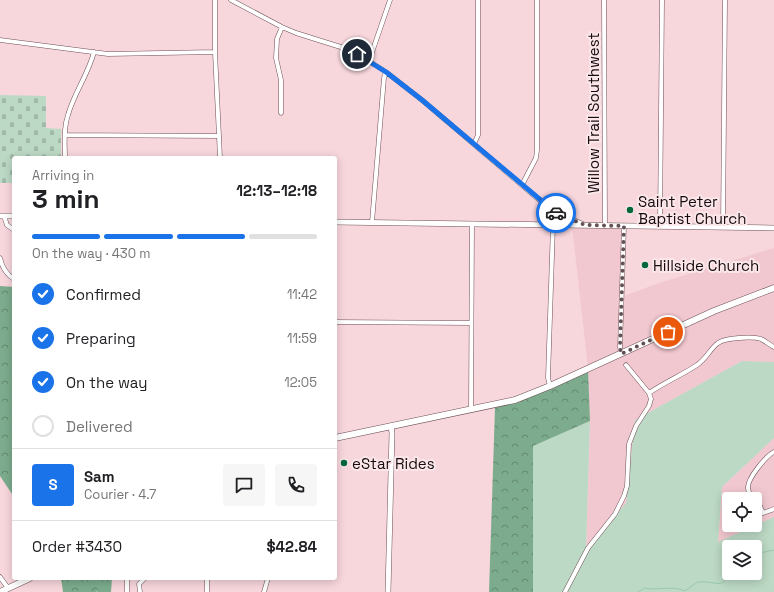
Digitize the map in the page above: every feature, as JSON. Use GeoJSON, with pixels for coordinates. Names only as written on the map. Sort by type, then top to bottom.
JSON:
{"type":"FeatureCollection","features":[{"type":"Feature","properties":{"kind":"main road"},"geometry":{"type":"LineString","coordinates":[[337,438],[515,400],[550,386],[714,311],[774,288]]}},
{"type":"Feature","properties":{"kind":"main road"},"geometry":{"type":"LineString","coordinates":[[1,592],[26,580]]}},
{"type":"Feature","properties":{"kind":"street"},"geometry":{"type":"LineString","coordinates":[[215,0],[215,52],[220,156]]}},
{"type":"Feature","properties":{"kind":"street"},"geometry":{"type":"LineString","coordinates":[[231,0],[282,27],[347,49],[369,61],[386,72],[474,144],[551,210],[585,225]]}},
{"type":"Feature","properties":{"kind":"street"},"geometry":{"type":"LineString","coordinates":[[369,61],[390,0]]}},
{"type":"Feature","properties":{"kind":"street"},"geometry":{"type":"LineString","coordinates":[[474,144],[478,135],[478,0]]}},
{"type":"Feature","properties":{"kind":"street"},"geometry":{"type":"LineString","coordinates":[[522,185],[536,158],[537,150],[537,0]]}},
{"type":"Feature","properties":{"kind":"street","name":"Willow Trail Southwest"},"geometry":{"type":"LineString","coordinates":[[604,0],[605,226]]}},
{"type":"Feature","properties":{"kind":"street"},"geometry":{"type":"LineString","coordinates":[[660,226],[662,0]]}},
{"type":"Feature","properties":{"kind":"street"},"geometry":{"type":"LineString","coordinates":[[722,227],[725,0]]}},
{"type":"Feature","properties":{"kind":"street"},"geometry":{"type":"LineString","coordinates":[[281,113],[281,80],[276,58],[277,39],[282,27]]}},
{"type":"Feature","properties":{"kind":"street"},"geometry":{"type":"LineString","coordinates":[[0,40],[108,54],[215,52]]}},
{"type":"Feature","properties":{"kind":"street"},"geometry":{"type":"LineString","coordinates":[[65,156],[65,124],[91,63],[94,52]]}},
{"type":"Feature","properties":{"kind":"street"},"geometry":{"type":"LineString","coordinates":[[372,222],[384,78],[386,72]]}},
{"type":"Feature","properties":{"kind":"street"},"geometry":{"type":"LineString","coordinates":[[65,135],[219,136]]}},
{"type":"Feature","properties":{"kind":"street"},"geometry":{"type":"LineString","coordinates":[[2,216],[7,225],[12,229]]}},
{"type":"Feature","properties":{"kind":"street"},"geometry":{"type":"LineString","coordinates":[[337,222],[774,228]]}},
{"type":"Feature","properties":{"kind":"street"},"geometry":{"type":"LineString","coordinates":[[471,410],[472,224]]}},
{"type":"Feature","properties":{"kind":"street"},"geometry":{"type":"LineString","coordinates":[[550,386],[548,378],[553,225]]}},
{"type":"Feature","properties":{"kind":"street"},"geometry":{"type":"LineString","coordinates":[[621,354],[624,226]]}},
{"type":"Feature","properties":{"kind":"street"},"geometry":{"type":"LineString","coordinates":[[0,258],[2,266],[12,277]]}},
{"type":"Feature","properties":{"kind":"street"},"geometry":{"type":"LineString","coordinates":[[337,322],[471,323]]}},
{"type":"Feature","properties":{"kind":"street"},"geometry":{"type":"LineString","coordinates":[[649,393],[699,364],[717,344],[727,339],[760,339],[774,347]]}},
{"type":"Feature","properties":{"kind":"street"},"geometry":{"type":"LineString","coordinates":[[565,592],[588,548],[615,514],[624,496],[627,486],[629,444],[636,426],[649,406],[651,399],[649,393],[626,365]]}},
{"type":"Feature","properties":{"kind":"street"},"geometry":{"type":"LineString","coordinates":[[388,592],[391,426]]}},
{"type":"Feature","properties":{"kind":"street"},"geometry":{"type":"LineString","coordinates":[[750,492],[748,486],[750,480],[766,458],[774,452]]}},
{"type":"Feature","properties":{"kind":"street"},"geometry":{"type":"LineString","coordinates":[[763,513],[774,509]]}},
{"type":"Feature","properties":{"kind":"street"},"geometry":{"type":"LineString","coordinates":[[0,577],[8,588]]}},
{"type":"Feature","properties":{"kind":"street"},"geometry":{"type":"LineString","coordinates":[[127,580],[127,592]]}},
{"type":"Feature","properties":{"kind":"street"},"geometry":{"type":"LineString","coordinates":[[140,592],[139,584],[143,580]]}},
{"type":"Feature","properties":{"kind":"street"},"geometry":{"type":"LineString","coordinates":[[207,580],[207,592]]}},
{"type":"Feature","properties":{"kind":"street"},"geometry":{"type":"LineString","coordinates":[[264,592],[267,580]]}},
{"type":"Feature","properties":{"kind":"shaded area"},"geometry":{"type":"Polygon","coordinates":[[[572,225],[625,227],[624,296],[659,283],[774,248],[774,362],[742,361],[635,420],[626,503],[586,552],[590,431],[588,368],[572,225]]]}},
{"type":"Feature","properties":{"kind":"shaded area"},"geometry":{"type":"Polygon","coordinates":[[[774,438],[774,517],[762,522],[762,492],[722,492],[722,532],[740,532],[718,542],[722,487],[774,438]]]}},
{"type":"Feature","properties":{"kind":"green space"},"geometry":{"type":"Polygon","coordinates":[[[0,95],[46,96],[46,128],[61,129],[61,156],[12,156],[12,183],[0,183],[0,95]]]}},
{"type":"Feature","properties":{"kind":"green space"},"geometry":{"type":"Polygon","coordinates":[[[0,286],[12,287],[12,494],[0,476],[0,286]]]}},
{"type":"Feature","properties":{"kind":"green space"},"geometry":{"type":"Polygon","coordinates":[[[742,361],[774,362],[774,438],[722,487],[718,542],[722,540],[722,580],[762,580],[762,540],[722,540],[740,532],[762,532],[762,522],[774,517],[774,592],[533,592],[532,446],[590,421],[586,551],[626,503],[635,420],[742,361]]]}},
{"type":"Feature","properties":{"kind":"green space"},"geometry":{"type":"Polygon","coordinates":[[[588,368],[590,421],[533,446],[533,592],[489,592],[495,408],[524,398],[588,368]]]}},
{"type":"Feature","properties":{"kind":"green space"},"geometry":{"type":"Polygon","coordinates":[[[61,580],[112,580],[111,592],[63,592],[61,580]]]}},
{"type":"Feature","properties":{"kind":"waterway"},"geometry":{"type":"LineString","coordinates":[[762,553],[774,550]]}},
{"type":"Feature","properties":{"kind":"waterway"},"geometry":{"type":"LineString","coordinates":[[638,592],[645,588],[675,588],[685,591],[699,582],[717,584],[726,580]]}},
{"type":"Feature","properties":{"kind":"way so far"},"geometry":{"type":"LineString","coordinates":[[556,213],[585,225],[624,226],[621,354],[668,332]]}},
{"type":"Feature","properties":{"kind":"place","name":"Saint Peter Baptist Church"},"geometry":{"type":"Point","coordinates":[630,210]}},
{"type":"Feature","properties":{"kind":"place","name":"Hillside Church"},"geometry":{"type":"Point","coordinates":[645,265]}},
{"type":"Feature","properties":{"kind":"place","name":"eStar Rides"},"geometry":{"type":"Point","coordinates":[344,463]}},
{"type":"Feature","properties":{"kind":"route"},"geometry":{"type":"LineString","coordinates":[[357,54],[386,72],[422,100],[556,213]]}}]}
